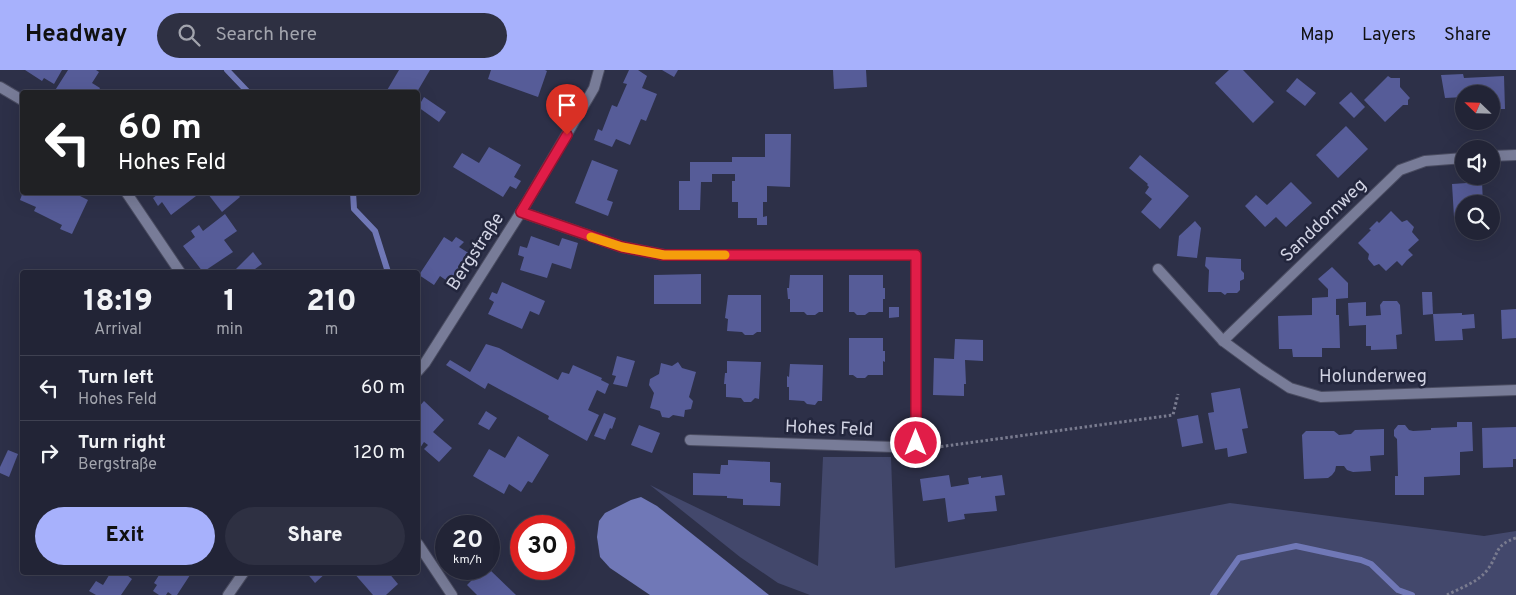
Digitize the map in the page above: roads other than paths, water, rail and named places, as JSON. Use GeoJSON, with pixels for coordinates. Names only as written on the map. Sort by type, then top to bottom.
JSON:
{"type":"FeatureCollection","features":[{"type":"Feature","properties":{"kind":"street","name":"Bergstraße"},"geometry":{"type":"LineString","coordinates":[[420,369],[521,212],[594,88],[599,70]]}},
{"type":"Feature","properties":{"kind":"street"},"geometry":{"type":"LineString","coordinates":[[0,87],[20,99]]}},
{"type":"Feature","properties":{"kind":"street"},"geometry":{"type":"LineString","coordinates":[[1500,156],[1516,155]]}},
{"type":"Feature","properties":{"kind":"street","name":"Sanddornweg"},"geometry":{"type":"LineString","coordinates":[[1223,341],[1400,170],[1425,161],[1455,159]]}},
{"type":"Feature","properties":{"kind":"street"},"geometry":{"type":"LineString","coordinates":[[128,195],[179,270]]}},
{"type":"Feature","properties":{"kind":"street","name":"Hohes Feld"},"geometry":{"type":"LineString","coordinates":[[521,212],[622,247],[664,255],[916,255],[916,443],[894,447],[690,440]]}},
{"type":"Feature","properties":{"kind":"street","name":"Holunderweg"},"geometry":{"type":"LineString","coordinates":[[1158,269],[1223,341],[1290,388],[1321,397],[1516,390]]}},
{"type":"Feature","properties":{"kind":"street"},"geometry":{"type":"LineString","coordinates":[[420,547],[452,595]]}},
{"type":"Feature","properties":{"kind":"street"},"geometry":{"type":"LineString","coordinates":[[228,595],[242,575]]}},
{"type":"Feature","properties":{"kind":"waterway"},"geometry":{"type":"LineString","coordinates":[[227,70],[246,90]]}},
{"type":"Feature","properties":{"kind":"waterway"},"geometry":{"type":"LineString","coordinates":[[353,195],[354,209],[375,231],[387,270]]}},
{"type":"Feature","properties":{"kind":"waterway"},"geometry":{"type":"LineString","coordinates":[[1213,595],[1239,558],[1296,546],[1361,560],[1371,564],[1398,590],[1412,595]]}}]}
